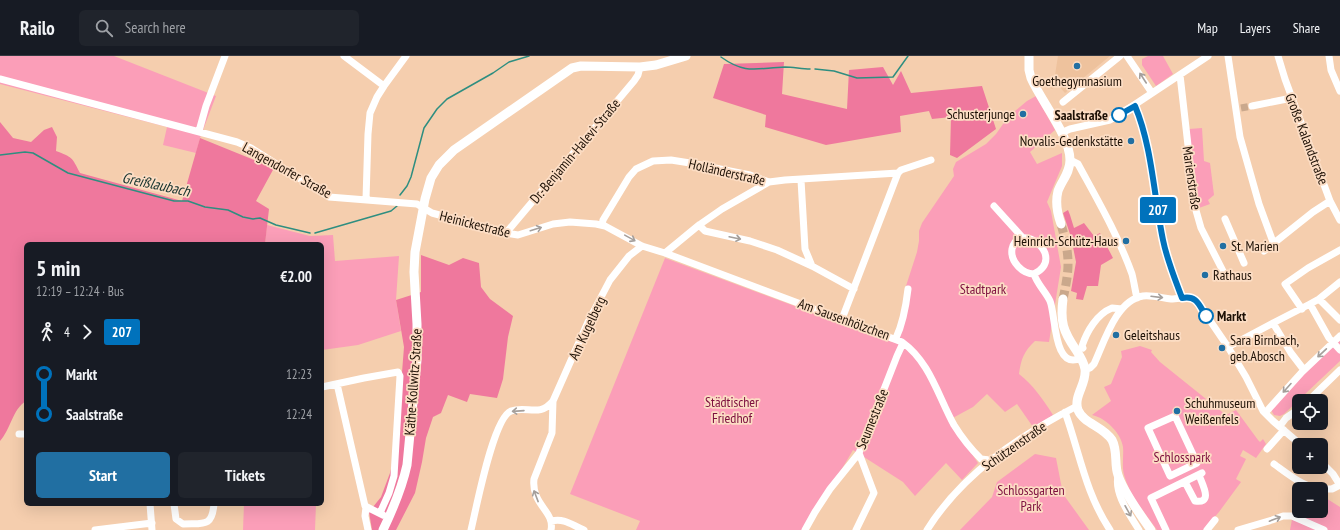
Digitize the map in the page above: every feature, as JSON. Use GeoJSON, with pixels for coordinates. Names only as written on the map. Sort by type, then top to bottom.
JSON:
{"type":"FeatureCollection","features":[{"type":"Feature","properties":{"kind":"main road"},"geometry":{"type":"LineString","coordinates":[[423,207],[431,178],[439,165],[454,150],[569,69],[581,66],[640,67],[656,65],[686,56]]}},
{"type":"Feature","properties":{"kind":"main road"},"geometry":{"type":"LineString","coordinates":[[1030,56],[1029,70],[1031,78],[1068,148],[1070,160],[1069,170],[1058,192],[1057,198],[1057,210],[1061,224]]}},
{"type":"Feature","properties":{"kind":"main road","name":"Käthe-Kollwitz-Straße"},"geometry":{"type":"LineString","coordinates":[[383,530],[404,480],[407,465],[417,360],[414,256],[423,207]]}},
{"type":"Feature","properties":{"kind":"main road"},"geometry":{"type":"LineString","coordinates":[[1064,299],[1062,326],[1081,358],[1085,369],[1084,382],[1078,398],[1077,406],[1083,417],[1103,430],[1111,439],[1115,449],[1118,476],[1151,530]]}},
{"type":"Feature","properties":{"kind":"street"},"geometry":{"type":"LineString","coordinates":[[199,131],[206,106],[225,56]]}},
{"type":"Feature","properties":{"kind":"street"},"geometry":{"type":"LineString","coordinates":[[344,56],[384,86]]}},
{"type":"Feature","properties":{"kind":"street"},"geometry":{"type":"LineString","coordinates":[[366,199],[370,113],[377,97],[406,56]]}},
{"type":"Feature","properties":{"kind":"street"},"geometry":{"type":"LineString","coordinates":[[1063,102],[1120,56]]}},
{"type":"Feature","properties":{"kind":"street"},"geometry":{"type":"LineString","coordinates":[[1127,56],[1152,93]]}},
{"type":"Feature","properties":{"kind":"street"},"geometry":{"type":"LineString","coordinates":[[1061,133],[1070,129],[1110,120],[1135,106],[1208,56]]}},
{"type":"Feature","properties":{"kind":"street"},"geometry":{"type":"LineString","coordinates":[[1228,56],[1238,109],[1240,137],[1259,204],[1273,242]]}},
{"type":"Feature","properties":{"kind":"street","name":"Große Kalandstraße"},"geometry":{"type":"LineString","coordinates":[[1278,56],[1330,201],[1339,215]]}},
{"type":"Feature","properties":{"kind":"street"},"geometry":{"type":"LineString","coordinates":[[1329,56],[1329,63],[1333,77],[1340,91]]}},
{"type":"Feature","properties":{"kind":"street","name":"Dr.-Benjamin-Halevi-Straße"},"geometry":{"type":"LineString","coordinates":[[506,233],[634,81],[638,75],[640,67]]}},
{"type":"Feature","properties":{"kind":"street","name":"Marienstraße"},"geometry":{"type":"LineString","coordinates":[[1180,75],[1195,207],[1201,228],[1224,275]]}},
{"type":"Feature","properties":{"kind":"street","name":"Langendorfer Straße"},"geometry":{"type":"LineString","coordinates":[[0,78],[237,142],[251,148],[329,197],[417,204],[423,207]]}},
{"type":"Feature","properties":{"kind":"street"},"geometry":{"type":"LineString","coordinates":[[1252,106],[1292,98]]}},
{"type":"Feature","properties":{"kind":"street"},"geometry":{"type":"LineString","coordinates":[[1135,106],[1146,141],[1163,242],[1182,298]]}},
{"type":"Feature","properties":{"kind":"street","name":"Holländerstraße"},"geometry":{"type":"LineString","coordinates":[[602,225],[603,220],[629,177],[636,169],[653,161],[671,160],[690,163],[750,175],[769,182],[898,173],[931,160]]}},
{"type":"Feature","properties":{"kind":"street"},"geometry":{"type":"LineString","coordinates":[[1070,160],[1078,164],[1105,214],[1131,272],[1137,298]]}},
{"type":"Feature","properties":{"kind":"street"},"geometry":{"type":"LineString","coordinates":[[842,319],[898,173]]}},
{"type":"Feature","properties":{"kind":"street"},"geometry":{"type":"LineString","coordinates":[[801,180],[805,249],[812,266]]}},
{"type":"Feature","properties":{"kind":"street"},"geometry":{"type":"LineString","coordinates":[[665,253],[699,225],[722,209],[769,182]]}},
{"type":"Feature","properties":{"kind":"street"},"geometry":{"type":"LineString","coordinates":[[1264,251],[1273,242],[1330,201]]}},
{"type":"Feature","properties":{"kind":"street"},"geometry":{"type":"LineString","coordinates":[[994,206],[1023,238]]}},
{"type":"Feature","properties":{"kind":"street","name":"Heinickestraße"},"geometry":{"type":"LineString","coordinates":[[423,207],[432,213],[518,235],[553,224],[570,222],[602,225],[642,246]]}},
{"type":"Feature","properties":{"kind":"street"},"geometry":{"type":"LineString","coordinates":[[1225,219],[1244,263]]}},
{"type":"Feature","properties":{"kind":"street"},"geometry":{"type":"LineString","coordinates":[[699,225],[706,231],[750,241],[777,250],[812,266],[854,289]]}},
{"type":"Feature","properties":{"kind":"street"},"geometry":{"type":"LineString","coordinates":[[1023,238],[1035,240],[1041,247],[1047,259],[1043,268],[1034,274],[1028,274],[1015,263],[1012,258],[1013,246],[1016,242],[1023,238]]}},
{"type":"Feature","properties":{"kind":"street","name":"Am Sausenhölzchen"},"geometry":{"type":"LineString","coordinates":[[642,246],[665,253],[896,338],[913,350],[925,365],[954,424],[965,442],[981,459],[990,460]]}},
{"type":"Feature","properties":{"kind":"street","name":"Am Kugelberg"},"geometry":{"type":"LineString","coordinates":[[551,521],[537,500],[534,479],[552,433],[553,401],[588,322],[610,280],[629,256],[642,246]]}},
{"type":"Feature","properties":{"kind":"street"},"geometry":{"type":"LineString","coordinates":[[1302,309],[1285,284],[1308,268],[1340,250]]}},
{"type":"Feature","properties":{"kind":"street"},"geometry":{"type":"LineString","coordinates":[[1034,274],[1050,302],[1054,314],[1057,338],[1064,356],[1074,360],[1081,358]]}},
{"type":"Feature","properties":{"kind":"street"},"geometry":{"type":"LineString","coordinates":[[1228,347],[1272,323],[1302,309],[1319,299],[1340,282]]}},
{"type":"Feature","properties":{"kind":"street"},"geometry":{"type":"LineString","coordinates":[[896,338],[900,331],[908,289]]}},
{"type":"Feature","properties":{"kind":"street"},"geometry":{"type":"LineString","coordinates":[[1193,298],[1197,290]]}},
{"type":"Feature","properties":{"kind":"street"},"geometry":{"type":"LineString","coordinates":[[1085,369],[1092,367],[1094,364],[1108,332],[1122,309],[1129,302],[1145,296],[1170,299],[1190,297],[1196,300],[1215,324],[1218,334],[1228,347],[1246,377],[1265,413],[1293,438]]}},
{"type":"Feature","properties":{"kind":"street"},"geometry":{"type":"LineString","coordinates":[[1319,299],[1340,320]]}},
{"type":"Feature","properties":{"kind":"street"},"geometry":{"type":"LineString","coordinates":[[1310,304],[1333,343],[1340,350]]}},
{"type":"Feature","properties":{"kind":"street"},"geometry":{"type":"LineString","coordinates":[[1084,348],[1082,346],[1086,336],[1102,314],[1106,310],[1112,308],[1122,309]]}},
{"type":"Feature","properties":{"kind":"street"},"geometry":{"type":"LineString","coordinates":[[1272,323],[1304,370]]}},
{"type":"Feature","properties":{"kind":"street"},"geometry":{"type":"LineString","coordinates":[[1265,413],[1304,370],[1340,336]]}},
{"type":"Feature","properties":{"kind":"street","name":"Seumestraße"},"geometry":{"type":"LineString","coordinates":[[805,530],[830,489],[859,453],[903,343]]}},
{"type":"Feature","properties":{"kind":"street"},"geometry":{"type":"LineString","coordinates":[[1315,394],[1340,370]]}},
{"type":"Feature","properties":{"kind":"street"},"geometry":{"type":"LineString","coordinates":[[324,387],[396,372],[398,372],[400,376],[394,476],[380,513]]}},
{"type":"Feature","properties":{"kind":"street"},"geometry":{"type":"LineString","coordinates":[[337,384],[366,507],[365,516],[368,530]]}},
{"type":"Feature","properties":{"kind":"street"},"geometry":{"type":"LineString","coordinates":[[540,411],[547,408],[553,401]]}},
{"type":"Feature","properties":{"kind":"street","name":"Schützenstraße"},"geometry":{"type":"LineString","coordinates":[[927,530],[941,510],[963,485],[990,460],[1013,443],[1077,406]]}},
{"type":"Feature","properties":{"kind":"street"},"geometry":{"type":"LineString","coordinates":[[471,530],[486,464],[497,428],[504,417],[510,412],[522,410],[540,411],[546,414],[552,421]]}},
{"type":"Feature","properties":{"kind":"street"},"geometry":{"type":"LineString","coordinates":[[1065,412],[1088,487],[1100,515],[1110,530]]}},
{"type":"Feature","properties":{"kind":"street"},"geometry":{"type":"LineString","coordinates":[[1267,449],[1282,428],[1286,418],[1292,414]]}},
{"type":"Feature","properties":{"kind":"street"},"geometry":{"type":"LineString","coordinates":[[1175,416],[1197,463],[1170,476],[1148,428],[1175,416]]}},
{"type":"Feature","properties":{"kind":"street"},"geometry":{"type":"LineString","coordinates":[[856,530],[874,493],[859,453]]}},
{"type":"Feature","properties":{"kind":"street"},"geometry":{"type":"LineString","coordinates":[[1274,464],[1299,482]]}},
{"type":"Feature","properties":{"kind":"street"},"geometry":{"type":"LineString","coordinates":[[1328,467],[1338,475],[1340,485],[1332,489],[1328,489]]}},
{"type":"Feature","properties":{"kind":"street"},"geometry":{"type":"LineString","coordinates":[[1166,530],[1151,498],[1200,474],[1206,495],[1205,498],[1201,501],[1195,501],[1185,482]]}},
{"type":"Feature","properties":{"kind":"street"},"geometry":{"type":"LineString","coordinates":[[1118,476],[1116,484],[1118,492],[1139,530]]}},
{"type":"Feature","properties":{"kind":"street"},"geometry":{"type":"LineString","coordinates":[[94,530],[152,526],[150,506]]}},
{"type":"Feature","properties":{"kind":"street"},"geometry":{"type":"LineString","coordinates":[[174,506],[176,519],[183,524],[205,523],[209,521],[213,514],[214,506]]}},
{"type":"Feature","properties":{"kind":"street"},"geometry":{"type":"LineString","coordinates":[[366,507],[389,518]]}},
{"type":"Feature","properties":{"kind":"street"},"geometry":{"type":"LineString","coordinates":[[1238,530],[1283,516],[1292,516],[1324,530]]}},
{"type":"Feature","properties":{"kind":"street"},"geometry":{"type":"LineString","coordinates":[[551,530],[551,521],[560,519],[584,530]]}},
{"type":"Feature","properties":{"kind":"street"},"geometry":{"type":"LineString","coordinates":[[1207,530],[1215,520]]}},
{"type":"Feature","properties":{"kind":"shaded area","name":"Goethegymnasium"},"geometry":{"type":"Polygon","coordinates":[[[1058,56],[1110,56],[1065,93],[1057,84],[1052,89],[1043,82],[1055,75],[1058,56]]]}},
{"type":"Feature","properties":{"kind":"shaded area"},"geometry":{"type":"Polygon","coordinates":[[[784,62],[782,94],[847,109],[849,70],[883,67],[893,85],[901,71],[911,93],[982,86],[996,129],[957,158],[950,155],[951,117],[932,119],[929,111],[900,116],[901,132],[826,145],[765,127],[766,115],[713,98],[724,64],[784,62]]]}},
{"type":"Feature","properties":{"kind":"shaded area"},"geometry":{"type":"Polygon","coordinates":[[[0,122],[13,138],[31,142],[44,130],[52,127],[57,137],[56,151],[71,158],[80,173],[182,201],[200,138],[274,168],[256,201],[269,209],[265,242],[24,242],[24,403],[18,409],[0,441],[0,122]]]}},
{"type":"Feature","properties":{"kind":"shaded area"},"geometry":{"type":"Polygon","coordinates":[[[1068,210],[1074,228],[1084,223],[1094,236],[1100,233],[1113,258],[1101,265],[1098,286],[1087,286],[1083,300],[1076,299],[1077,293],[1071,291],[1076,262],[1071,237],[1063,213],[1068,210]]]}},
{"type":"Feature","properties":{"kind":"shaded area"},"geometry":{"type":"Polygon","coordinates":[[[421,255],[449,265],[463,258],[479,263],[481,287],[490,299],[513,316],[508,337],[503,379],[497,398],[470,394],[467,402],[448,395],[441,413],[433,417],[426,438],[415,493],[396,530],[372,530],[369,512],[381,497],[390,473],[396,449],[404,347],[396,300],[421,292],[421,255]]]}},
{"type":"Feature","properties":{"kind":"green space"},"geometry":{"type":"Polygon","coordinates":[[[0,56],[114,56],[216,96],[196,153],[163,145],[167,127],[0,84],[0,56]]]}},
{"type":"Feature","properties":{"kind":"green space"},"geometry":{"type":"Polygon","coordinates":[[[1148,56],[1163,56],[1173,74],[1156,86],[1142,65],[1142,59],[1148,56]]]}},
{"type":"Feature","properties":{"kind":"green space"},"geometry":{"type":"Polygon","coordinates":[[[1036,96],[1055,130],[1030,152],[1037,164],[1062,153],[1062,166],[1047,202],[1051,211],[1061,267],[1049,342],[1035,341],[1028,348],[1021,364],[1019,374],[1038,393],[1053,415],[1033,427],[1017,404],[1005,412],[987,394],[973,407],[949,420],[978,463],[962,480],[946,463],[915,496],[903,482],[853,450],[806,530],[636,530],[640,521],[570,494],[665,258],[892,342],[900,319],[906,286],[917,252],[919,231],[922,223],[954,176],[953,169],[956,162],[986,144],[996,134],[1008,117],[1027,101],[1036,96]]]}},
{"type":"Feature","properties":{"kind":"green space"},"geometry":{"type":"Polygon","coordinates":[[[1202,128],[1204,161],[1210,163],[1214,195],[1208,200],[1210,204],[1199,208],[1189,129],[1202,128]]]}},
{"type":"Feature","properties":{"kind":"green space"},"geometry":{"type":"Polygon","coordinates":[[[267,225],[310,236],[333,235],[335,261],[399,256],[396,300],[401,331],[358,345],[324,350],[324,242],[265,242],[267,225]]]}},
{"type":"Feature","properties":{"kind":"green space"},"geometry":{"type":"Polygon","coordinates":[[[1340,340],[1340,361],[1305,394],[1292,394],[1292,406],[1284,414],[1280,416],[1274,415],[1271,410],[1292,384],[1340,340]]]}},
{"type":"Feature","properties":{"kind":"green space","name":"Schlosspark"},"geometry":{"type":"Polygon","coordinates":[[[1140,346],[1152,350],[1151,352],[1160,362],[1226,415],[1236,410],[1258,440],[1260,442],[1263,439],[1266,444],[1256,458],[1243,450],[1240,456],[1246,459],[1236,479],[1241,482],[1219,512],[1203,530],[1157,530],[1139,505],[1128,485],[1124,474],[1122,442],[1112,427],[1102,419],[1092,415],[1111,401],[1104,387],[1111,384],[1122,357],[1121,351],[1140,346]]]}},
{"type":"Feature","properties":{"kind":"green space","name":"Schlossgarten Park"},"geometry":{"type":"Polygon","coordinates":[[[1035,454],[1056,458],[1063,494],[1089,530],[960,530],[992,497],[997,482],[1035,454]]]}},
{"type":"Feature","properties":{"kind":"green space"},"geometry":{"type":"Polygon","coordinates":[[[1328,499],[1340,507],[1340,530],[1290,530],[1292,518],[1328,518],[1328,499]]]}},
{"type":"Feature","properties":{"kind":"green space"},"geometry":{"type":"Polygon","coordinates":[[[244,506],[316,506],[315,530],[243,530],[244,506]]]}},
{"type":"Feature","properties":{"kind":"waterway","name":"Greißlaubach"},"geometry":{"type":"LineString","coordinates":[[400,195],[407,186],[411,177],[424,128],[437,109],[447,99],[493,73],[509,62],[529,56]]}},
{"type":"Feature","properties":{"kind":"waterway","name":"Greißlaubach"},"geometry":{"type":"LineString","coordinates":[[815,69],[834,71],[857,78],[893,77],[908,56]]}},
{"type":"Feature","properties":{"kind":"waterway","name":"Greißlaubach"},"geometry":{"type":"LineString","coordinates":[[721,57],[730,63],[752,69],[785,67],[810,69]]}},
{"type":"Feature","properties":{"kind":"waterway","name":"Greißlaubach"},"geometry":{"type":"LineString","coordinates":[[0,155],[25,152],[33,153],[68,173],[174,201],[188,201],[205,207],[228,210],[243,217],[253,219],[260,218],[276,225],[310,233]]}},
{"type":"Feature","properties":{"kind":"waterway","name":"Greißlaubach"},"geometry":{"type":"LineString","coordinates":[[315,233],[391,211],[397,206]]}},
{"type":"Feature","properties":{"kind":"tunnel"},"geometry":{"type":"LineString","coordinates":[[1241,108],[1252,106]]}},
{"type":"Feature","properties":{"kind":"tunnel"},"geometry":{"type":"LineString","coordinates":[[1061,224],[1068,262],[1063,299]]}},
{"type":"Feature","properties":{"kind":"bus line","name":"207"},"geometry":{"type":"LineString","coordinates":[[1119,115],[1135,106],[1146,141],[1163,242],[1175,280],[1182,298],[1190,297],[1196,300],[1206,316]]}},
{"type":"Feature","properties":{"kind":"place","name":"Goethegymnasium"},"geometry":{"type":"Point","coordinates":[1077,66]}},
{"type":"Feature","properties":{"kind":"place","name":"Schusterjunge"},"geometry":{"type":"Point","coordinates":[1023,114]}},
{"type":"Feature","properties":{"kind":"place","name":"Saalstraße"},"geometry":{"type":"Point","coordinates":[1119,115]}},
{"type":"Feature","properties":{"kind":"place","name":"Novalis-Gedenkstätte"},"geometry":{"type":"Point","coordinates":[1131,141]}},
{"type":"Feature","properties":{"kind":"place","name":"Heinrich-Schütz-Haus"},"geometry":{"type":"Point","coordinates":[1126,241]}},
{"type":"Feature","properties":{"kind":"place","name":"St. Marien"},"geometry":{"type":"Point","coordinates":[1223,246]}},
{"type":"Feature","properties":{"kind":"place","name":"Rathaus"},"geometry":{"type":"Point","coordinates":[1205,275]}},
{"type":"Feature","properties":{"kind":"place","name":"Markt"},"geometry":{"type":"Point","coordinates":[1206,316]}},
{"type":"Feature","properties":{"kind":"place","name":"Geleitshaus"},"geometry":{"type":"Point","coordinates":[1116,335]}},
{"type":"Feature","properties":{"kind":"place","name":"Sara Birnbach, geb.Abosch"},"geometry":{"type":"Point","coordinates":[1222,348]}},
{"type":"Feature","properties":{"kind":"place","name":"Schuhmuseum Weißenfels"},"geometry":{"type":"Point","coordinates":[1177,411]}},
{"type":"Feature","properties":{"kind":"park label","name":"Stadtpark"},"geometry":{"type":"Point","coordinates":[983,289]}},
{"type":"Feature","properties":{"kind":"park label","name":"Städtischer Friedhof"},"geometry":{"type":"Point","coordinates":[732,410]}}]}
